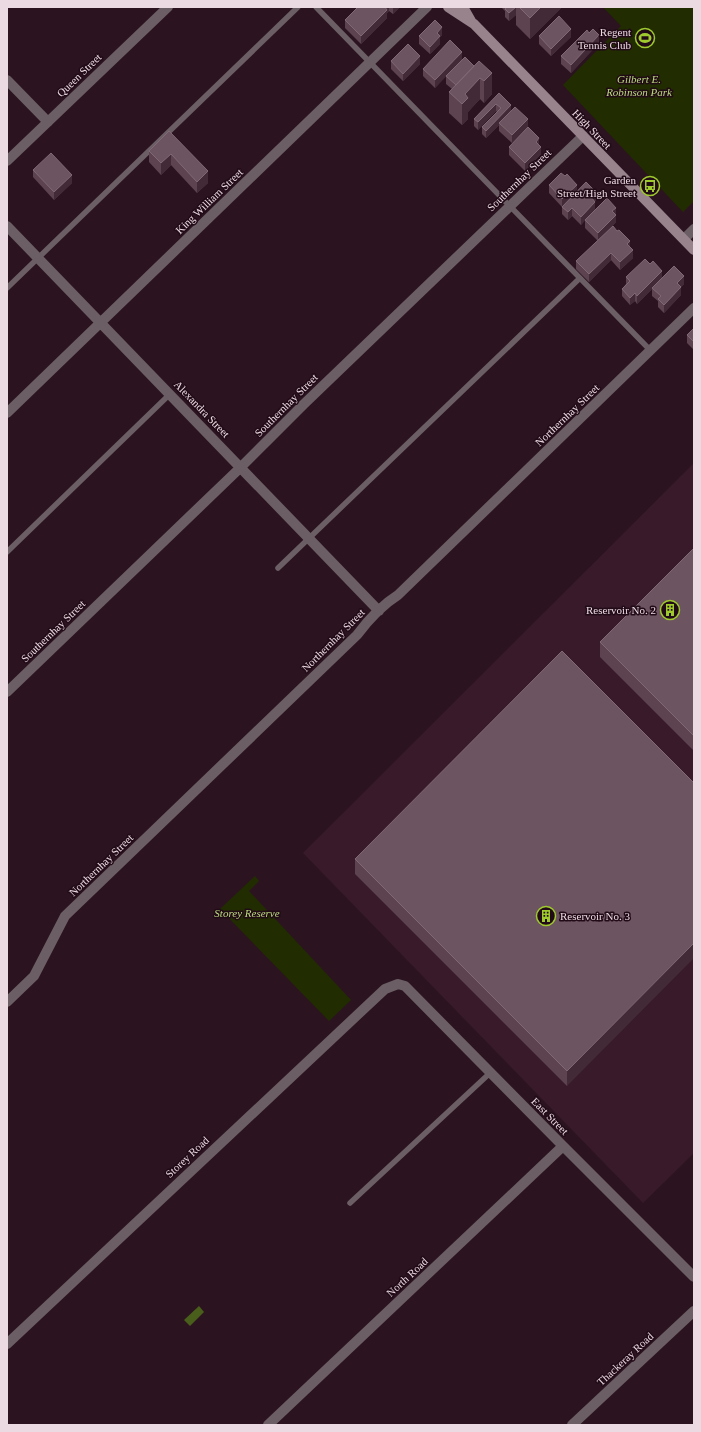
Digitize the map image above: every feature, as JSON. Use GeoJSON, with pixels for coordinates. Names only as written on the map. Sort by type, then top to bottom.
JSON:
{"type":"FeatureCollection","features":[{"type":"Feature","properties":{"kind":"main road","name":"High Street"},"geometry":{"type":"LineString","coordinates":[[448,7],[474,24]]}},
{"type":"Feature","properties":{"kind":"main road","name":"High Street"},"geometry":{"type":"LineString","coordinates":[[463,7],[474,24],[694,250]]}},
{"type":"Feature","properties":{"kind":"street","name":"Queen Street"},"geometry":{"type":"LineString","coordinates":[[7,161],[168,7]]}},
{"type":"Feature","properties":{"kind":"street","name":"King William Street"},"geometry":{"type":"LineString","coordinates":[[7,413],[427,7]]}},
{"type":"Feature","properties":{"kind":"street"},"geometry":{"type":"LineString","coordinates":[[7,80],[48,122]]}},
{"type":"Feature","properties":{"kind":"street","name":"Southernhay Street"},"geometry":{"type":"LineString","coordinates":[[7,692],[583,136]]}},
{"type":"Feature","properties":{"kind":"street","name":"Alexandra Street"},"geometry":{"type":"LineString","coordinates":[[7,226],[379,610]]}},
{"type":"Feature","properties":{"kind":"street"},"geometry":{"type":"LineString","coordinates":[[684,239],[694,229]]}},
{"type":"Feature","properties":{"kind":"street","name":"Northernhay Street"},"geometry":{"type":"LineString","coordinates":[[7,1002],[34,976],[65,916],[351,640],[388,601],[398,595],[694,308]]}},
{"type":"Feature","properties":{"kind":"street","name":"East Street"},"geometry":{"type":"LineString","coordinates":[[385,989],[398,984],[405,986],[562,1146],[694,1277]]}},
{"type":"Feature","properties":{"kind":"street","name":"Storey Road"},"geometry":{"type":"LineString","coordinates":[[7,1344],[385,989]]}},
{"type":"Feature","properties":{"kind":"street","name":"North Road"},"geometry":{"type":"LineString","coordinates":[[268,1425],[562,1146]]}},
{"type":"Feature","properties":{"kind":"street","name":"Thackeray Road"},"geometry":{"type":"LineString","coordinates":[[572,1425],[694,1311]]}},
{"type":"Feature","properties":{"kind":"lane"},"geometry":{"type":"LineString","coordinates":[[7,288],[298,7]]}},
{"type":"Feature","properties":{"kind":"lane"},"geometry":{"type":"LineString","coordinates":[[316,7],[650,351]]}},
{"type":"Feature","properties":{"kind":"lane"},"geometry":{"type":"LineString","coordinates":[[278,568],[580,278]]}},
{"type":"Feature","properties":{"kind":"lane"},"geometry":{"type":"LineString","coordinates":[[7,552],[170,394]]}},
{"type":"Feature","properties":{"kind":"lane"},"geometry":{"type":"LineString","coordinates":[[350,1203],[490,1073]]}},
{"type":"Feature","properties":{"kind":"shaded area"},"geometry":{"type":"Polygon","coordinates":[[[694,463],[694,1153],[643,1203],[303,853],[694,463]]]}},
{"type":"Feature","properties":{"kind":"shaded area"},"geometry":{"type":"Polygon","coordinates":[[[199,1306],[204,1312],[190,1326],[184,1320],[199,1306]]]}},
{"type":"Feature","properties":{"kind":"green space","name":"Gilbert E. Robinson Park"},"geometry":{"type":"Polygon","coordinates":[[[603,7],[694,7],[694,201],[683,212],[563,85],[621,26],[603,7]]]}},
{"type":"Feature","properties":{"kind":"green space","name":"Storey Reserve"},"geometry":{"type":"Polygon","coordinates":[[[255,876],[259,881],[249,891],[351,1000],[329,1021],[220,909],[255,876]]]}},
{"type":"Feature","properties":{"kind":"building"},"geometry":{"type":"Polygon","coordinates":[[[358,7],[385,7],[387,10],[361,36],[345,20],[358,7]]]}},
{"type":"Feature","properties":{"kind":"building"},"geometry":{"type":"Polygon","coordinates":[[[507,7],[516,7],[509,13],[505,9],[507,7]]]}},
{"type":"Feature","properties":{"kind":"building"},"geometry":{"type":"Polygon","coordinates":[[[519,7],[541,7],[530,18],[519,7]]]}},
{"type":"Feature","properties":{"kind":"building"},"geometry":{"type":"Polygon","coordinates":[[[559,16],[571,29],[551,49],[539,36],[559,16]]]}},
{"type":"Feature","properties":{"kind":"building"},"geometry":{"type":"Polygon","coordinates":[[[435,20],[442,27],[437,33],[440,36],[430,47],[419,36],[435,20]]]}},
{"type":"Feature","properties":{"kind":"building"},"geometry":{"type":"Polygon","coordinates":[[[593,29],[599,35],[571,65],[561,56],[587,30],[589,33],[593,29]]]}},
{"type":"Feature","properties":{"kind":"building"},"geometry":{"type":"Polygon","coordinates":[[[450,40],[462,52],[435,80],[423,69],[450,40]]]}},
{"type":"Feature","properties":{"kind":"building"},"geometry":{"type":"Polygon","coordinates":[[[408,44],[420,56],[403,74],[391,61],[408,44]]]}},
{"type":"Feature","properties":{"kind":"building"},"geometry":{"type":"Polygon","coordinates":[[[465,57],[474,66],[456,85],[446,76],[465,57]]]}},
{"type":"Feature","properties":{"kind":"building"},"geometry":{"type":"Polygon","coordinates":[[[479,61],[492,73],[484,81],[480,78],[465,94],[468,98],[462,104],[449,92],[479,61]]]}},
{"type":"Feature","properties":{"kind":"building"},"geometry":{"type":"Polygon","coordinates":[[[499,93],[511,105],[486,131],[482,127],[501,108],[496,104],[478,122],[474,119],[499,93]]]}},
{"type":"Feature","properties":{"kind":"building"},"geometry":{"type":"Polygon","coordinates":[[[515,107],[528,119],[512,135],[499,123],[515,107]]]}},
{"type":"Feature","properties":{"kind":"building"},"geometry":{"type":"Polygon","coordinates":[[[528,127],[539,138],[536,142],[541,147],[525,163],[509,147],[528,127]]]}},
{"type":"Feature","properties":{"kind":"building"},"geometry":{"type":"Polygon","coordinates":[[[169,131],[208,171],[197,182],[171,154],[161,163],[149,151],[169,131]]]}},
{"type":"Feature","properties":{"kind":"building"},"geometry":{"type":"Polygon","coordinates":[[[51,153],[72,175],[54,192],[33,170],[51,153]]]}},
{"type":"Feature","properties":{"kind":"building"},"geometry":{"type":"Polygon","coordinates":[[[561,173],[565,176],[567,174],[577,185],[562,199],[549,185],[561,173]]]}},
{"type":"Feature","properties":{"kind":"building"},"geometry":{"type":"Polygon","coordinates":[[[586,182],[596,192],[591,197],[595,202],[581,217],[572,208],[568,212],[562,207],[586,182]]]}},
{"type":"Feature","properties":{"kind":"building"},"geometry":{"type":"Polygon","coordinates":[[[607,198],[616,208],[612,211],[616,215],[598,233],[585,220],[607,198]]]}},
{"type":"Feature","properties":{"kind":"building"},"geometry":{"type":"Polygon","coordinates":[[[613,226],[630,241],[627,244],[633,250],[620,262],[611,253],[589,274],[576,261],[613,226]]]}},
{"type":"Feature","properties":{"kind":"building"},"geometry":{"type":"Polygon","coordinates":[[[645,259],[650,264],[653,261],[662,271],[637,296],[635,293],[630,298],[622,289],[630,281],[626,277],[645,259]]]}},
{"type":"Feature","properties":{"kind":"building"},"geometry":{"type":"Polygon","coordinates":[[[674,266],[684,276],[677,283],[681,287],[664,305],[658,299],[661,296],[652,288],[674,266]]]}},
{"type":"Feature","properties":{"kind":"building"},"geometry":{"type":"Polygon","coordinates":[[[694,328],[694,342],[687,335],[694,328]]]}},
{"type":"Feature","properties":{"kind":"building","name":"Reservoir No. 2"},"geometry":{"type":"Polygon","coordinates":[[[694,548],[694,736],[600,642],[694,548]]]}},
{"type":"Feature","properties":{"kind":"building","name":"Reservoir No. 3"},"geometry":{"type":"Polygon","coordinates":[[[562,651],[694,783],[694,943],[567,1071],[355,859],[562,651]]]}},
{"type":"Feature","properties":{"kind":"place","name":"Regent Tennis Club"},"geometry":{"type":"Point","coordinates":[645,38]}},
{"type":"Feature","properties":{"kind":"place","name":"Garden Street/High Street"},"geometry":{"type":"Point","coordinates":[650,186]}},
{"type":"Feature","properties":{"kind":"place","name":"Reservoir No. 2"},"geometry":{"type":"Point","coordinates":[670,610]}},
{"type":"Feature","properties":{"kind":"place","name":"Reservoir No. 3"},"geometry":{"type":"Point","coordinates":[546,916]}}]}
